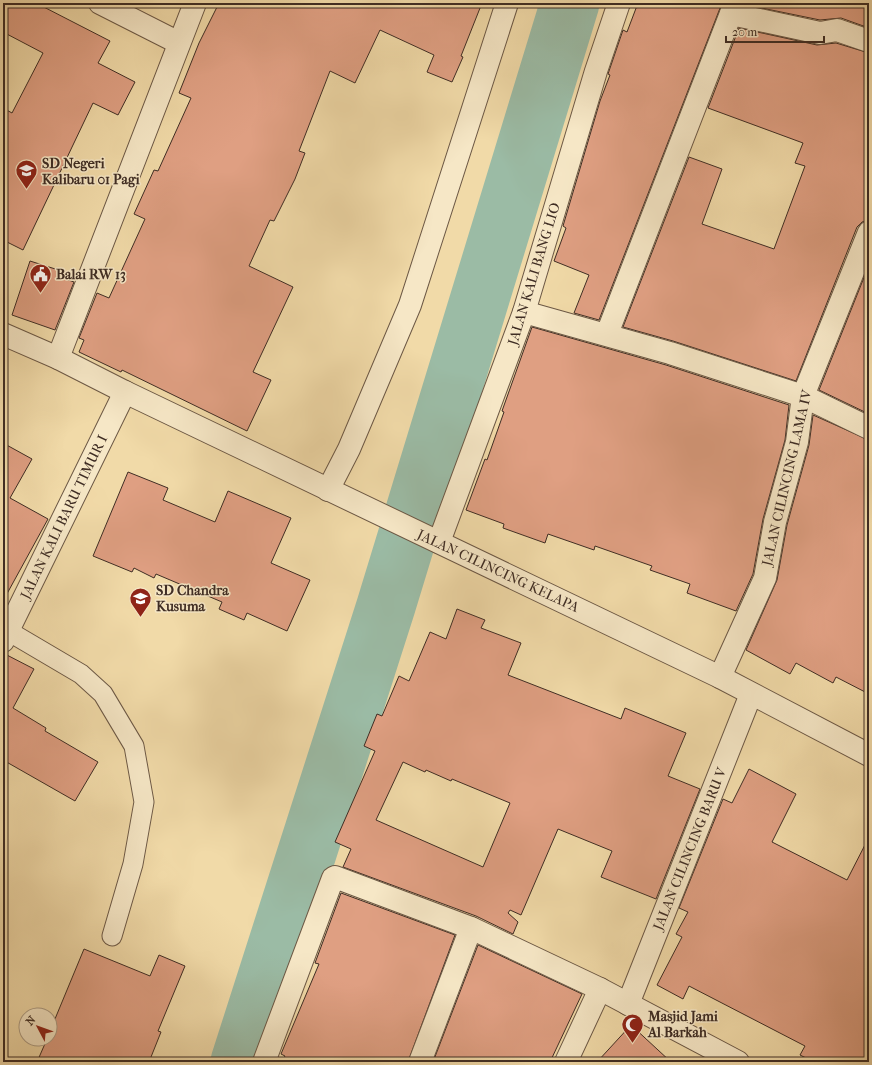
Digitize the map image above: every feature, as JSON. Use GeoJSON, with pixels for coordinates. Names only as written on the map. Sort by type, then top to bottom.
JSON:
{"type":"FeatureCollection","features":[{"type":"Feature","properties":{"kind":"street"},"geometry":{"type":"LineString","coordinates":[[100,3],[179,43]]}},
{"type":"Feature","properties":{"kind":"street"},"geometry":{"type":"LineString","coordinates":[[58,358],[195,3]]}},
{"type":"Feature","properties":{"kind":"street","name":"JALAN KALI BANG LIO"},"geometry":{"type":"LineString","coordinates":[[431,539],[524,312],[596,71],[619,3]]}},
{"type":"Feature","properties":{"kind":"street"},"geometry":{"type":"LineString","coordinates":[[336,494],[349,449],[410,305],[503,4]]}},
{"type":"Feature","properties":{"kind":"street"},"geometry":{"type":"LineString","coordinates":[[607,334],[733,9],[820,33],[837,30],[869,41]]}},
{"type":"Feature","properties":{"kind":"street","name":"JALAN CILINCING LAMA IV"},"geometry":{"type":"LineString","coordinates":[[720,677],[764,578],[775,522],[797,442],[803,396],[869,232]]}},
{"type":"Feature","properties":{"kind":"street"},"geometry":{"type":"LineString","coordinates":[[524,312],[607,334],[803,396],[869,428]]}},
{"type":"Feature","properties":{"kind":"street","name":"JALAN CILINCING KELAPA"},"geometry":{"type":"LineString","coordinates":[[3,334],[58,358],[336,494],[720,677],[869,755]]}},
{"type":"Feature","properties":{"kind":"street","name":"JALAN KALI BARU TIMUR I"},"geometry":{"type":"LineString","coordinates":[[5,636],[125,392]]}},
{"type":"Feature","properties":{"kind":"street","name":"JALAN CILINCING BARU V"},"geometry":{"type":"LineString","coordinates":[[628,1004],[751,694]]}},
{"type":"Feature","properties":{"kind":"street"},"geometry":{"type":"LineString","coordinates":[[264,1062],[334,877],[471,928],[600,989],[738,1062]]}},
{"type":"Feature","properties":{"kind":"street"},"geometry":{"type":"LineString","coordinates":[[420,1062],[471,928]]}},
{"type":"Feature","properties":{"kind":"street"},"geometry":{"type":"LineString","coordinates":[[566,1062],[600,989]]}},
{"type":"Feature","properties":{"kind":"lane"},"geometry":{"type":"LineString","coordinates":[[5,636],[81,674],[103,694],[134,746],[144,802],[133,864],[112,936]]}},
{"type":"Feature","properties":{"kind":"building"},"geometry":{"type":"Polygon","coordinates":[[[3,3],[36,3],[110,41],[98,63],[135,82],[118,115],[93,103],[23,250],[3,240],[3,108],[12,113],[43,53],[3,32],[3,3]]]}},
{"type":"Feature","properties":{"kind":"building"},"geometry":{"type":"Polygon","coordinates":[[[219,3],[482,3],[461,56],[463,57],[452,82],[427,72],[434,55],[380,30],[355,83],[330,71],[299,151],[305,153],[295,179],[274,221],[270,220],[249,266],[293,287],[253,372],[271,380],[247,431],[122,370],[121,372],[79,352],[84,340],[79,338],[97,293],[109,298],[145,219],[134,214],[154,170],[158,171],[191,98],[179,93],[199,43],[219,3]]]}},
{"type":"Feature","properties":{"kind":"building"},"geometry":{"type":"Polygon","coordinates":[[[638,3],[722,3],[599,320],[574,313],[589,275],[554,261],[566,228],[563,226],[600,101],[610,75],[608,74],[623,30],[627,32],[638,3]]]}},
{"type":"Feature","properties":{"kind":"building"},"geometry":{"type":"Polygon","coordinates":[[[747,3],[869,3],[869,28],[841,18],[820,20],[747,5],[747,3]]]}},
{"type":"Feature","properties":{"kind":"building"},"geometry":{"type":"Polygon","coordinates":[[[739,28],[817,45],[836,43],[869,53],[869,220],[862,222],[857,227],[796,381],[673,341],[623,327],[689,157],[722,169],[702,224],[774,249],[805,166],[795,163],[803,143],[708,108],[739,28]]]}},
{"type":"Feature","properties":{"kind":"building","name":"Balai RW 13"},"geometry":{"type":"Polygon","coordinates":[[[30,261],[68,273],[66,279],[74,282],[55,330],[12,315],[30,261]]]}},
{"type":"Feature","properties":{"kind":"building"},"geometry":{"type":"Polygon","coordinates":[[[869,265],[869,414],[819,390],[869,265]]]}},
{"type":"Feature","properties":{"kind":"building"},"geometry":{"type":"Polygon","coordinates":[[[532,327],[666,365],[789,405],[785,440],[763,519],[753,574],[736,611],[687,593],[690,584],[650,570],[652,566],[595,546],[594,550],[548,534],[545,543],[503,528],[504,524],[466,510],[485,459],[487,460],[504,412],[502,411],[532,327]]]}},
{"type":"Feature","properties":{"kind":"building"},"geometry":{"type":"Polygon","coordinates":[[[813,415],[869,440],[869,694],[836,677],[833,683],[796,663],[790,674],[746,650],[777,580],[787,525],[809,445],[813,415]]]}},
{"type":"Feature","properties":{"kind":"building"},"geometry":{"type":"Polygon","coordinates":[[[3,443],[32,459],[10,498],[48,519],[3,601],[3,443]]]}},
{"type":"Feature","properties":{"kind":"building"},"geometry":{"type":"Polygon","coordinates":[[[128,472],[168,488],[163,500],[215,522],[228,491],[291,518],[271,563],[310,580],[287,631],[247,613],[244,620],[219,609],[222,602],[156,574],[154,578],[134,568],[132,572],[93,556],[128,472]]]}},
{"type":"Feature","properties":{"kind":"building"},"geometry":{"type":"Polygon","coordinates":[[[457,609],[485,620],[481,628],[521,643],[508,675],[621,719],[625,708],[686,733],[668,776],[700,789],[656,899],[601,877],[612,851],[558,829],[521,915],[510,910],[508,913],[518,922],[513,934],[476,916],[343,867],[351,849],[335,842],[375,751],[364,746],[377,714],[382,716],[399,676],[409,681],[430,632],[446,639],[457,609]],[[403,762],[376,820],[483,867],[510,803],[452,779],[451,781],[426,770],[425,772],[403,762]]]}},
{"type":"Feature","properties":{"kind":"building"},"geometry":{"type":"Polygon","coordinates":[[[3,653],[34,669],[13,708],[46,728],[45,731],[98,762],[75,801],[3,760],[3,653]]]}},
{"type":"Feature","properties":{"kind":"building"},"geometry":{"type":"Polygon","coordinates":[[[749,769],[796,794],[772,842],[847,880],[869,837],[869,1062],[814,1062],[800,1055],[805,1046],[689,986],[683,999],[657,985],[682,937],[676,934],[688,912],[679,908],[723,799],[732,803],[749,769]]]}},
{"type":"Feature","properties":{"kind":"building"},"geometry":{"type":"Polygon","coordinates":[[[341,893],[455,935],[408,1062],[282,1062],[285,1056],[281,1054],[319,964],[315,963],[341,893]]]}},
{"type":"Feature","properties":{"kind":"building"},"geometry":{"type":"Polygon","coordinates":[[[478,945],[582,994],[550,1062],[433,1062],[478,945]]]}},
{"type":"Feature","properties":{"kind":"building"},"geometry":{"type":"Polygon","coordinates":[[[84,949],[150,976],[159,955],[185,966],[158,1031],[161,1032],[149,1062],[37,1062],[44,1047],[58,1047],[58,1012],[84,949]]]}},
{"type":"Feature","properties":{"kind":"building","name":"Masjid Jami Al Barkah"},"geometry":{"type":"Polygon","coordinates":[[[631,1025],[671,1062],[597,1062],[631,1025]]]}},
{"type":"Feature","properties":{"kind":"waterway"},"geometry":{"type":"LineString","coordinates":[[240,1062],[386,606],[570,3]]}},
{"type":"Feature","properties":{"kind":"place","name":"SD Negeri Kalibaru 01 Pagi"},"geometry":{"type":"Point","coordinates":[27,190]}},
{"type":"Feature","properties":{"kind":"place","name":"Balai RW 13"},"geometry":{"type":"Point","coordinates":[40,294]}},
{"type":"Feature","properties":{"kind":"place","name":"SD Chandra Kusuma"},"geometry":{"type":"Point","coordinates":[141,618]}},
{"type":"Feature","properties":{"kind":"place","name":"Masjid Jami Al Barkah"},"geometry":{"type":"Point","coordinates":[633,1044]}}]}
